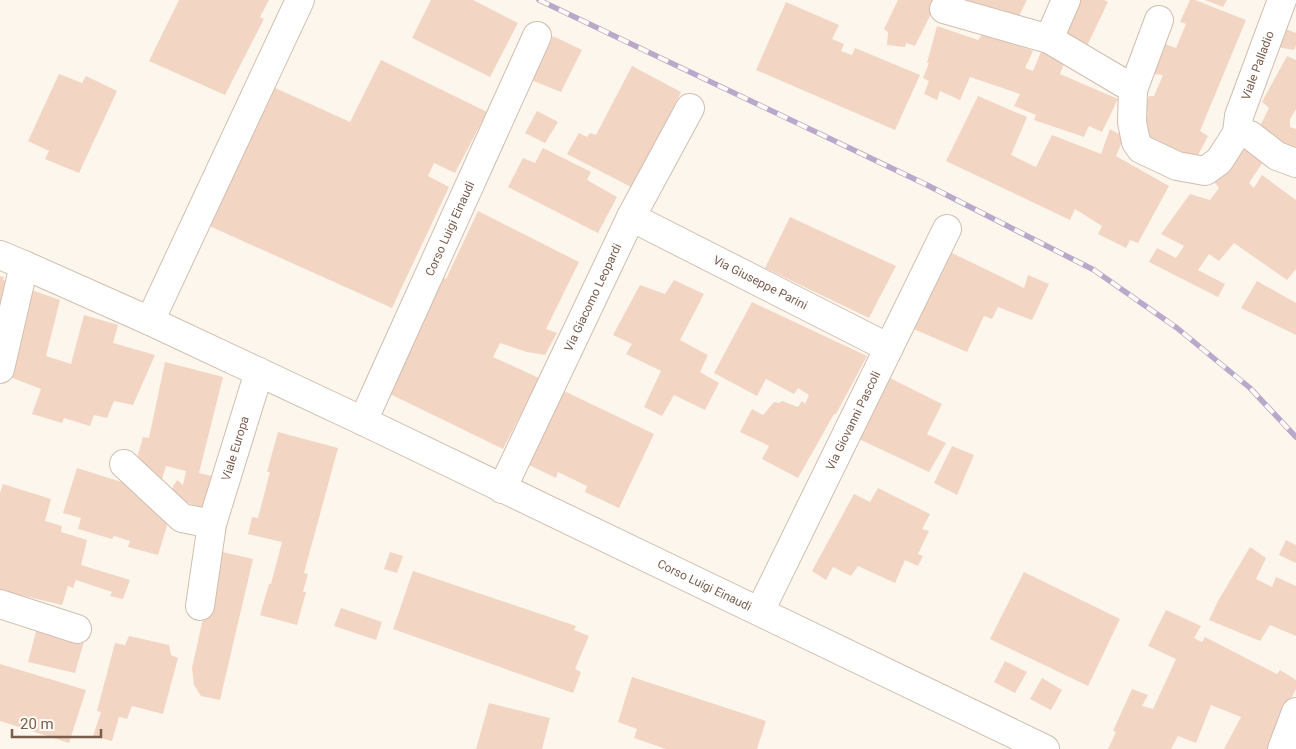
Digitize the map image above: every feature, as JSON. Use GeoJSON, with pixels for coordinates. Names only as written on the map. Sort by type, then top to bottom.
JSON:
{"type":"FeatureCollection","features":[{"type":"Feature","properties":{"kind":"street"},"geometry":{"type":"LineString","coordinates":[[150,322],[300,0]]}},
{"type":"Feature","properties":{"kind":"street"},"geometry":{"type":"LineString","coordinates":[[1049,38],[1066,0]]}},
{"type":"Feature","properties":{"kind":"street","name":"Viale Palladio"},"geometry":{"type":"LineString","coordinates":[[1159,20],[1133,90],[1132,122],[1136,142],[1141,149],[1177,166],[1205,171],[1219,160],[1237,133],[1239,116],[1282,0]]}},
{"type":"Feature","properties":{"kind":"street"},"geometry":{"type":"LineString","coordinates":[[944,9],[1049,38],[1125,84]]}},
{"type":"Feature","properties":{"kind":"street","name":"Corso Luigi Einaudi"},"geometry":{"type":"LineString","coordinates":[[363,421],[537,36]]}},
{"type":"Feature","properties":{"kind":"street","name":"Via Giacomo Leopardi"},"geometry":{"type":"LineString","coordinates":[[502,488],[632,217],[690,108]]}},
{"type":"Feature","properties":{"kind":"street"},"geometry":{"type":"LineString","coordinates":[[1237,133],[1250,135],[1277,156],[1296,163]]}},
{"type":"Feature","properties":{"kind":"street","name":"Via Giuseppe Parini"},"geometry":{"type":"LineString","coordinates":[[632,217],[889,348]]}},
{"type":"Feature","properties":{"kind":"street","name":"Via Giovanni Pascoli"},"geometry":{"type":"LineString","coordinates":[[760,611],[948,229]]}},
{"type":"Feature","properties":{"kind":"street"},"geometry":{"type":"LineString","coordinates":[[0,370],[12,260]]}},
{"type":"Feature","properties":{"kind":"street","name":"Corso Luigi Einaudi"},"geometry":{"type":"LineString","coordinates":[[12,260],[363,421],[1045,749]]}},
{"type":"Feature","properties":{"kind":"street","name":"Viale Europa"},"geometry":{"type":"LineString","coordinates":[[200,606],[212,524],[259,372]]}},
{"type":"Feature","properties":{"kind":"street"},"geometry":{"type":"LineString","coordinates":[[124,464],[182,518],[212,524]]}},
{"type":"Feature","properties":{"kind":"street"},"geometry":{"type":"LineString","coordinates":[[0,604],[77,629]]}},
{"type":"Feature","properties":{"kind":"street"},"geometry":{"type":"LineString","coordinates":[[1282,749],[1296,712]]}},
{"type":"Feature","properties":{"kind":"building"},"geometry":{"type":"Polygon","coordinates":[[[179,0],[269,0],[260,17],[264,19],[225,95],[149,61],[179,0]]]}},
{"type":"Feature","properties":{"kind":"building"},"geometry":{"type":"Polygon","coordinates":[[[431,0],[473,0],[518,23],[490,77],[412,38],[431,0]]]}},
{"type":"Feature","properties":{"kind":"building"},"geometry":{"type":"Polygon","coordinates":[[[898,0],[938,0],[915,46],[906,43],[905,47],[887,45],[888,32],[884,29],[898,0]]]}},
{"type":"Feature","properties":{"kind":"building"},"geometry":{"type":"Polygon","coordinates":[[[966,0],[1027,0],[1016,22],[964,5],[966,0]]]}},
{"type":"Feature","properties":{"kind":"building"},"geometry":{"type":"Polygon","coordinates":[[[1067,0],[1104,0],[1108,2],[1086,48],[1054,29],[1067,0]]]}},
{"type":"Feature","properties":{"kind":"building"},"geometry":{"type":"Polygon","coordinates":[[[1190,0],[1195,0],[1246,20],[1200,131],[1208,136],[1196,159],[1178,150],[1175,154],[1139,136],[1148,113],[1142,110],[1149,96],[1154,96],[1163,75],[1154,74],[1165,44],[1176,48],[1186,24],[1180,22],[1190,0]]]}},
{"type":"Feature","properties":{"kind":"building"},"geometry":{"type":"Polygon","coordinates":[[[1205,0],[1227,0],[1223,7],[1205,0]]]}},
{"type":"Feature","properties":{"kind":"building"},"geometry":{"type":"Polygon","coordinates":[[[786,2],[839,25],[832,39],[844,44],[841,51],[852,55],[855,48],[920,75],[895,130],[756,70],[786,2]]]}},
{"type":"Feature","properties":{"kind":"building"},"geometry":{"type":"Polygon","coordinates":[[[937,26],[978,40],[984,32],[1007,39],[1006,41],[1033,51],[1025,68],[1033,71],[1041,52],[1065,61],[1060,74],[1118,99],[1102,132],[1089,126],[1084,137],[1034,120],[1036,115],[1014,106],[1020,94],[970,77],[960,100],[940,91],[937,100],[924,94],[929,81],[923,78],[929,63],[927,63],[937,26]]]}},
{"type":"Feature","properties":{"kind":"building"},"geometry":{"type":"Polygon","coordinates":[[[1281,27],[1296,33],[1296,46],[1294,50],[1271,46],[1281,27]]]}},
{"type":"Feature","properties":{"kind":"building"},"geometry":{"type":"Polygon","coordinates":[[[553,36],[582,50],[561,92],[531,80],[553,36]]]}},
{"type":"Feature","properties":{"kind":"building"},"geometry":{"type":"Polygon","coordinates":[[[1287,56],[1296,60],[1296,109],[1290,119],[1290,127],[1296,129],[1296,155],[1259,128],[1269,108],[1262,102],[1287,56]]]}},
{"type":"Feature","properties":{"kind":"building"},"geometry":{"type":"Polygon","coordinates":[[[381,60],[487,112],[455,173],[434,163],[428,176],[449,187],[392,308],[205,224],[273,87],[350,122],[381,60]]]}},
{"type":"Feature","properties":{"kind":"building"},"geometry":{"type":"Polygon","coordinates":[[[632,66],[681,92],[633,188],[567,154],[579,133],[587,137],[590,133],[596,135],[632,66]]]}},
{"type":"Feature","properties":{"kind":"building"},"geometry":{"type":"Polygon","coordinates":[[[59,74],[82,83],[86,76],[117,91],[79,173],[45,159],[49,151],[28,141],[59,74]]]}},
{"type":"Feature","properties":{"kind":"building"},"geometry":{"type":"Polygon","coordinates":[[[978,96],[1027,117],[1011,155],[1036,167],[1052,135],[1101,154],[1110,129],[1124,137],[1116,156],[1169,186],[1138,243],[1130,240],[1126,248],[1098,234],[1102,226],[1075,209],[1070,220],[946,161],[978,96]]]}},
{"type":"Feature","properties":{"kind":"building"},"geometry":{"type":"Polygon","coordinates":[[[537,111],[558,122],[545,143],[525,133],[537,111]]]}},
{"type":"Feature","properties":{"kind":"building"},"geometry":{"type":"Polygon","coordinates":[[[1244,142],[1267,156],[1249,183],[1254,188],[1262,175],[1296,200],[1296,269],[1287,280],[1234,243],[1219,261],[1209,254],[1198,270],[1225,284],[1218,297],[1149,262],[1157,248],[1176,258],[1184,246],[1161,234],[1190,194],[1210,200],[1219,188],[1215,183],[1244,142]]]}},
{"type":"Feature","properties":{"kind":"building"},"geometry":{"type":"Polygon","coordinates":[[[543,148],[591,172],[587,180],[617,197],[598,233],[508,187],[523,158],[535,163],[543,148]]]}},
{"type":"Feature","properties":{"kind":"building"},"geometry":{"type":"Polygon","coordinates":[[[478,211],[579,262],[546,329],[557,333],[545,355],[527,352],[500,343],[493,357],[539,378],[503,449],[386,392],[439,276],[446,279],[478,211]]]}},
{"type":"Feature","properties":{"kind":"building"},"geometry":{"type":"Polygon","coordinates":[[[790,217],[896,266],[869,318],[765,268],[790,217]]]}},
{"type":"Feature","properties":{"kind":"building"},"geometry":{"type":"Polygon","coordinates":[[[950,252],[1024,288],[1028,275],[1049,284],[1032,320],[998,307],[992,319],[984,316],[967,352],[911,328],[950,252]]]}},
{"type":"Feature","properties":{"kind":"building"},"geometry":{"type":"Polygon","coordinates":[[[0,276],[4,277],[3,280],[11,282],[0,326],[0,276]]]}},
{"type":"Feature","properties":{"kind":"building"},"geometry":{"type":"Polygon","coordinates":[[[674,280],[704,294],[680,340],[708,355],[700,372],[719,383],[705,410],[674,395],[662,416],[644,407],[661,371],[626,354],[632,344],[613,335],[640,285],[665,294],[674,280]]]}},
{"type":"Feature","properties":{"kind":"building"},"geometry":{"type":"Polygon","coordinates":[[[1257,281],[1296,303],[1296,335],[1241,308],[1257,281]]]}},
{"type":"Feature","properties":{"kind":"building"},"geometry":{"type":"Polygon","coordinates":[[[23,287],[60,300],[46,356],[71,364],[84,315],[118,325],[113,343],[155,355],[133,405],[114,401],[107,418],[94,415],[90,426],[64,418],[62,423],[32,414],[41,389],[2,374],[23,287]]]}},
{"type":"Feature","properties":{"kind":"building"},"geometry":{"type":"Polygon","coordinates":[[[752,302],[867,356],[836,414],[834,414],[798,478],[762,459],[769,446],[740,432],[752,409],[763,415],[774,402],[779,403],[782,401],[798,407],[802,401],[805,404],[809,395],[798,388],[794,394],[766,379],[757,396],[714,373],[752,302]]]}},
{"type":"Feature","properties":{"kind":"building"},"geometry":{"type":"Polygon","coordinates":[[[165,362],[223,377],[199,473],[216,477],[211,502],[202,508],[180,500],[170,492],[177,480],[183,485],[186,471],[166,466],[161,482],[142,469],[137,458],[143,437],[149,438],[165,362]]]}},
{"type":"Feature","properties":{"kind":"building"},"geometry":{"type":"Polygon","coordinates":[[[890,378],[942,404],[927,434],[946,443],[929,472],[859,439],[890,378]]]}},
{"type":"Feature","properties":{"kind":"building"},"geometry":{"type":"Polygon","coordinates":[[[562,390],[654,434],[619,508],[585,492],[587,486],[558,472],[556,478],[527,464],[562,390]]]}},
{"type":"Feature","properties":{"kind":"building"},"geometry":{"type":"Polygon","coordinates":[[[278,432],[338,448],[304,573],[308,574],[303,592],[306,592],[297,625],[260,615],[269,584],[271,584],[282,542],[248,534],[252,517],[258,518],[270,472],[267,472],[278,432]]]}},
{"type":"Feature","properties":{"kind":"building"},"geometry":{"type":"Polygon","coordinates":[[[952,446],[974,455],[957,495],[934,483],[952,446]]]}},
{"type":"Feature","properties":{"kind":"building"},"geometry":{"type":"Polygon","coordinates":[[[77,468],[147,490],[171,513],[158,555],[128,547],[130,541],[114,536],[112,539],[78,529],[81,518],[63,513],[77,468]]]}},
{"type":"Feature","properties":{"kind":"building"},"geometry":{"type":"Polygon","coordinates":[[[3,484],[51,499],[45,521],[62,526],[61,532],[87,540],[81,565],[130,580],[123,599],[110,596],[112,592],[76,580],[73,588],[68,586],[62,605],[0,590],[0,493],[3,484]]]}},
{"type":"Feature","properties":{"kind":"building"},"geometry":{"type":"Polygon","coordinates":[[[878,488],[930,514],[922,529],[929,531],[918,554],[923,556],[918,566],[905,560],[895,583],[858,566],[851,576],[833,567],[826,580],[812,571],[854,494],[870,502],[878,488]]]}},
{"type":"Feature","properties":{"kind":"building"},"geometry":{"type":"Polygon","coordinates":[[[1286,540],[1296,545],[1296,563],[1279,555],[1286,540]]]}},
{"type":"Feature","properties":{"kind":"building"},"geometry":{"type":"Polygon","coordinates":[[[1250,547],[1266,558],[1256,579],[1272,587],[1276,577],[1296,586],[1296,636],[1270,625],[1260,641],[1209,620],[1250,547]]]}},
{"type":"Feature","properties":{"kind":"building"},"geometry":{"type":"Polygon","coordinates":[[[218,551],[253,559],[220,700],[201,696],[194,685],[192,668],[218,551]]]}},
{"type":"Feature","properties":{"kind":"building"},"geometry":{"type":"Polygon","coordinates":[[[390,552],[403,556],[397,573],[384,569],[390,552]]]}},
{"type":"Feature","properties":{"kind":"building"},"geometry":{"type":"Polygon","coordinates":[[[413,571],[576,626],[574,630],[589,636],[575,669],[581,672],[573,693],[393,629],[413,571]]]}},
{"type":"Feature","properties":{"kind":"building"},"geometry":{"type":"Polygon","coordinates":[[[1024,572],[1120,619],[1088,686],[990,639],[1024,572]]]}},
{"type":"Feature","properties":{"kind":"building"},"geometry":{"type":"Polygon","coordinates":[[[341,608],[382,622],[376,640],[334,626],[341,608]]]}},
{"type":"Feature","properties":{"kind":"building"},"geometry":{"type":"Polygon","coordinates":[[[1166,610],[1201,626],[1194,638],[1202,642],[1205,637],[1277,674],[1280,670],[1296,680],[1296,689],[1276,728],[1269,749],[1224,749],[1241,717],[1211,705],[1196,743],[1178,736],[1171,749],[1108,749],[1116,732],[1113,731],[1132,689],[1148,695],[1142,706],[1153,709],[1176,659],[1148,646],[1166,610]]]}},
{"type":"Feature","properties":{"kind":"building"},"geometry":{"type":"Polygon","coordinates":[[[39,620],[87,631],[75,673],[28,662],[39,620]]]}},
{"type":"Feature","properties":{"kind":"building"},"geometry":{"type":"Polygon","coordinates":[[[129,636],[169,645],[171,655],[178,658],[163,714],[132,706],[127,719],[119,717],[112,741],[93,736],[101,712],[97,711],[115,643],[125,645],[129,636]]]}},
{"type":"Feature","properties":{"kind":"building"},"geometry":{"type":"Polygon","coordinates":[[[1005,661],[1027,672],[1015,693],[994,682],[1005,661]]]}},
{"type":"Feature","properties":{"kind":"building"},"geometry":{"type":"Polygon","coordinates":[[[0,664],[86,690],[69,743],[0,721],[0,664]]]}},
{"type":"Feature","properties":{"kind":"building"},"geometry":{"type":"Polygon","coordinates":[[[632,677],[766,721],[757,749],[666,749],[634,738],[637,729],[618,722],[632,677]]]}},
{"type":"Feature","properties":{"kind":"building"},"geometry":{"type":"Polygon","coordinates":[[[1042,678],[1062,690],[1051,710],[1030,699],[1042,678]]]}},
{"type":"Feature","properties":{"kind":"building"},"geometry":{"type":"Polygon","coordinates":[[[489,703],[550,718],[542,749],[476,749],[489,703]]]}},
{"type":"Feature","properties":{"kind":"railway"},"geometry":{"type":"LineString","coordinates":[[539,0],[927,185],[1094,270],[1177,328],[1250,388],[1296,437]]}}]}
